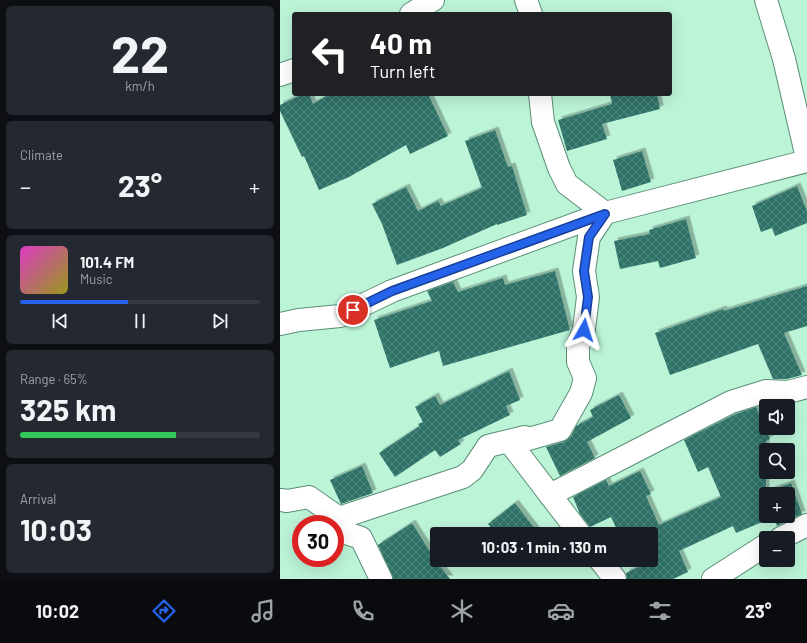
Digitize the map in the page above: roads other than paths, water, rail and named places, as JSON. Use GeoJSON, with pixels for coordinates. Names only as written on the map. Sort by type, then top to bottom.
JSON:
{"type":"FeatureCollection","features":[{"type":"Feature","properties":{"kind":"street"},"geometry":{"type":"LineString","coordinates":[[414,12],[434,0]]}},
{"type":"Feature","properties":{"kind":"street"},"geometry":{"type":"LineString","coordinates":[[526,0],[530,12]]}},
{"type":"Feature","properties":{"kind":"street"},"geometry":{"type":"LineString","coordinates":[[280,324],[299,320],[340,316],[392,291],[605,214],[807,160],[784,59],[766,0]]}},
{"type":"Feature","properties":{"kind":"street"},"geometry":{"type":"LineString","coordinates":[[280,75],[292,71]]}},
{"type":"Feature","properties":{"kind":"street"},"geometry":{"type":"LineString","coordinates":[[540,96],[543,122],[559,168],[567,184],[605,214]]}},
{"type":"Feature","properties":{"kind":"street"},"geometry":{"type":"LineString","coordinates":[[575,527],[511,444],[560,430],[581,393],[585,378],[578,362],[578,346],[584,330],[588,297],[584,271],[589,237],[605,214]]}},
{"type":"Feature","properties":{"kind":"street"},"geometry":{"type":"LineString","coordinates":[[550,495],[731,402],[766,391],[788,392],[807,387]]}},
{"type":"Feature","properties":{"kind":"street"},"geometry":{"type":"LineString","coordinates":[[344,516],[463,477],[472,470],[488,446],[560,430]]}},
{"type":"Feature","properties":{"kind":"street"},"geometry":{"type":"LineString","coordinates":[[280,500],[287,501],[309,498],[334,515]]}},
{"type":"Feature","properties":{"kind":"street"},"geometry":{"type":"LineString","coordinates":[[795,531],[807,525]]}},
{"type":"Feature","properties":{"kind":"street"},"geometry":{"type":"LineString","coordinates":[[344,527],[348,534],[361,538],[381,579]]}},
{"type":"Feature","properties":{"kind":"street"},"geometry":{"type":"LineString","coordinates":[[713,579],[759,549]]}},
{"type":"Feature","properties":{"kind":"street"},"geometry":{"type":"LineString","coordinates":[[606,567],[615,579]]}}]}
